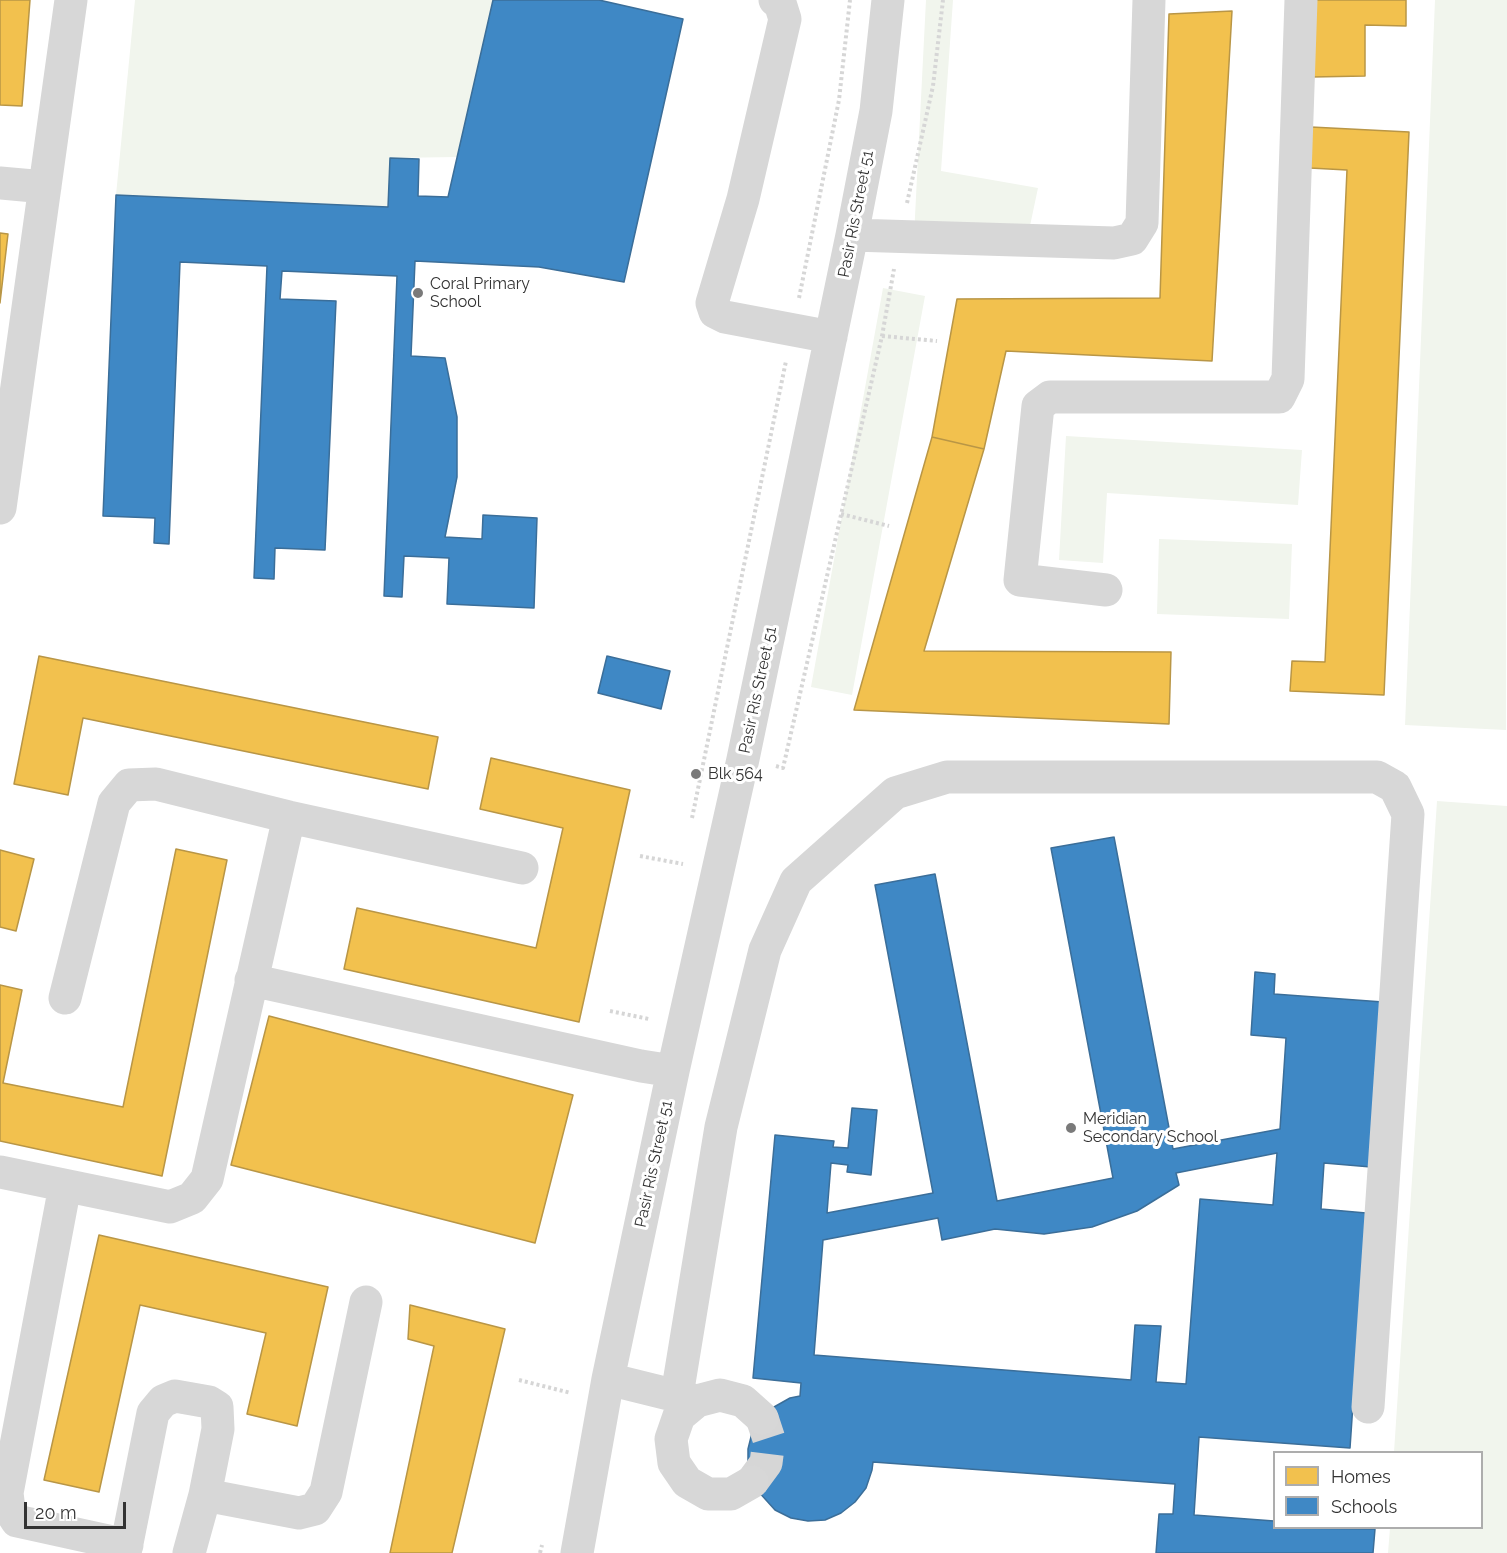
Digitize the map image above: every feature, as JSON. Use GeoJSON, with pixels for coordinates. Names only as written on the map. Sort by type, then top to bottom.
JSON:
{"type":"FeatureCollection","features":[{"type":"Feature","properties":{"kind":"street"},"geometry":{"type":"LineString","coordinates":[[1,491],[9,393],[45,187],[71,0]]}},
{"type":"Feature","properties":{"kind":"street"},"geometry":{"type":"LineString","coordinates":[[775,0],[780,3],[785,19],[743,199],[712,303],[715,312],[725,317],[831,337]]}},
{"type":"Feature","properties":{"kind":"street","name":"Pasir Ris Street 51"},"geometry":{"type":"LineString","coordinates":[[577,1553],[608,1379],[744,759],[852,235],[876,111],[888,0]]}},
{"type":"Feature","properties":{"kind":"street"},"geometry":{"type":"LineString","coordinates":[[852,235],[1114,243],[1132,239],[1142,223],[1149,0]]}},
{"type":"Feature","properties":{"kind":"street"},"geometry":{"type":"LineString","coordinates":[[1106,590],[1020,580],[1038,406],[1050,397],[1279,397],[1288,379],[1301,0]]}},
{"type":"Feature","properties":{"kind":"street"},"geometry":{"type":"LineString","coordinates":[[0,183],[45,187]]}},
{"type":"Feature","properties":{"kind":"street"},"geometry":{"type":"LineString","coordinates":[[752,1482],[731,1494],[708,1494],[687,1482],[674,1463],[671,1439],[687,1398],[721,1127],[765,950],[796,881],[894,793],[947,777],[1377,777],[1395,787],[1408,814],[1368,1407]]}},
{"type":"Feature","properties":{"kind":"street"},"geometry":{"type":"LineString","coordinates":[[65,998],[114,803],[129,785],[156,784],[289,817],[522,868]]}},
{"type":"Feature","properties":{"kind":"street"},"geometry":{"type":"LineString","coordinates":[[0,1172],[170,1207],[192,1198],[207,1179],[289,817]]}},
{"type":"Feature","properties":{"kind":"street"},"geometry":{"type":"LineString","coordinates":[[251,980],[641,1066],[674,1071]]}},
{"type":"Feature","properties":{"kind":"street"},"geometry":{"type":"LineString","coordinates":[[66,1186],[7,1493],[9,1509],[17,1521],[126,1549],[153,1413],[163,1401],[175,1396],[209,1402],[217,1407],[218,1429],[205,1495],[189,1553]]}},
{"type":"Feature","properties":{"kind":"street"},"geometry":{"type":"LineString","coordinates":[[205,1495],[299,1514],[315,1509],[326,1492],[366,1302]]}},
{"type":"Feature","properties":{"kind":"street"},"geometry":{"type":"LineString","coordinates":[[608,1379],[687,1398],[720,1395],[743,1401],[762,1418]]}},
{"type":"Feature","properties":{"kind":"path"},"geometry":{"type":"LineString","coordinates":[[692,819],[839,100],[850,0]]}},
{"type":"Feature","properties":{"kind":"path"},"geometry":{"type":"LineString","coordinates":[[744,759],[783,768],[882,336],[900,236],[933,86],[943,0]]}},
{"type":"Feature","properties":{"kind":"path"},"geometry":{"type":"LineString","coordinates":[[882,336],[937,341]]}},
{"type":"Feature","properties":{"kind":"path"},"geometry":{"type":"LineString","coordinates":[[841,514],[889,526]]}},
{"type":"Feature","properties":{"kind":"path"},"geometry":{"type":"LineString","coordinates":[[680,875],[685,853]]}},
{"type":"Feature","properties":{"kind":"path"},"geometry":{"type":"LineString","coordinates":[[640,856],[683,864]]}},
{"type":"Feature","properties":{"kind":"path"},"geometry":{"type":"LineString","coordinates":[[610,1011],[650,1019],[652,1008]]}},
{"type":"Feature","properties":{"kind":"path"},"geometry":{"type":"LineString","coordinates":[[519,1380],[572,1393],[574,1382]]}},
{"type":"Feature","properties":{"kind":"path"},"geometry":{"type":"LineString","coordinates":[[540,1553],[542,1543]]}},
{"type":"Feature","properties":{"kind":"shaded area"},"geometry":{"type":"Polygon","coordinates":[[[135,0],[493,0],[458,157],[390,158],[388,207],[116,195],[135,0]]]}},
{"type":"Feature","properties":{"kind":"shaded area"},"geometry":{"type":"Polygon","coordinates":[[[926,0],[953,0],[941,171],[1038,188],[1027,240],[914,236],[926,0]]]}},
{"type":"Feature","properties":{"kind":"shaded area"},"geometry":{"type":"Polygon","coordinates":[[[1435,0],[1507,0],[1506,730],[1405,725],[1435,0]]]}},
{"type":"Feature","properties":{"kind":"shaded area"},"geometry":{"type":"Polygon","coordinates":[[[883,288],[925,296],[852,695],[811,687],[883,288]]]}},
{"type":"Feature","properties":{"kind":"shaded area"},"geometry":{"type":"Polygon","coordinates":[[[1066,436],[1302,450],[1298,505],[1107,493],[1103,563],[1059,560],[1066,436]]]}},
{"type":"Feature","properties":{"kind":"shaded area"},"geometry":{"type":"Polygon","coordinates":[[[1159,539],[1292,544],[1289,619],[1157,614],[1159,539]]]}},
{"type":"Feature","properties":{"kind":"shaded area"},"geometry":{"type":"Polygon","coordinates":[[[1437,801],[1507,806],[1507,1553],[1388,1553],[1390,1529],[1483,1529],[1483,1451],[1394,1451],[1437,801]]]}},
{"type":"Feature","properties":{"kind":"building: Homes"},"geometry":{"type":"Polygon","coordinates":[[[0,0],[30,0],[22,106],[0,105],[0,0]]]}},
{"type":"Feature","properties":{"kind":"building: Homes"},"geometry":{"type":"Polygon","coordinates":[[[1311,0],[1406,0],[1406,26],[1365,25],[1365,76],[1312,77],[1311,0]]]}},
{"type":"Feature","properties":{"kind":"building: Homes"},"geometry":{"type":"Polygon","coordinates":[[[1232,11],[1212,361],[1006,351],[984,449],[932,437],[957,299],[1160,298],[1169,14],[1232,11]]]}},
{"type":"Feature","properties":{"kind":"building: Homes"},"geometry":{"type":"Polygon","coordinates":[[[1311,127],[1409,132],[1384,695],[1290,691],[1292,661],[1325,662],[1347,170],[1310,168],[1311,127]]]}},
{"type":"Feature","properties":{"kind":"building: Homes"},"geometry":{"type":"Polygon","coordinates":[[[0,233],[8,234],[0,303],[0,233]]]}},
{"type":"Feature","properties":{"kind":"building: Homes"},"geometry":{"type":"Polygon","coordinates":[[[932,437],[984,449],[924,651],[1171,652],[1169,724],[854,710],[932,437]]]}},
{"type":"Feature","properties":{"kind":"building: Homes"},"geometry":{"type":"Polygon","coordinates":[[[39,656],[438,737],[428,789],[83,718],[68,795],[14,784],[39,656]]]}},
{"type":"Feature","properties":{"kind":"building: Homes"},"geometry":{"type":"Polygon","coordinates":[[[491,758],[630,790],[579,1022],[344,969],[357,908],[536,948],[563,828],[480,809],[491,758]]]}},
{"type":"Feature","properties":{"kind":"building: Homes"},"geometry":{"type":"Polygon","coordinates":[[[176,849],[227,860],[162,1176],[0,1141],[0,985],[22,990],[3,1083],[123,1107],[176,849]]]}},
{"type":"Feature","properties":{"kind":"building: Homes"},"geometry":{"type":"Polygon","coordinates":[[[0,850],[34,859],[16,931],[0,927],[0,850]]]}},
{"type":"Feature","properties":{"kind":"building: Homes"},"geometry":{"type":"Polygon","coordinates":[[[269,1016],[573,1095],[535,1243],[231,1165],[269,1016]]]}},
{"type":"Feature","properties":{"kind":"building: Homes"},"geometry":{"type":"Polygon","coordinates":[[[99,1235],[328,1287],[297,1426],[247,1414],[266,1333],[140,1305],[99,1492],[44,1480],[99,1235]]]}},
{"type":"Feature","properties":{"kind":"building: Homes"},"geometry":{"type":"Polygon","coordinates":[[[410,1305],[505,1329],[452,1553],[390,1553],[434,1346],[408,1339],[410,1305]]]}},
{"type":"Feature","properties":{"kind":"building: Schools"},"geometry":{"type":"Polygon","coordinates":[[[493,0],[599,0],[683,19],[624,282],[539,267],[415,261],[411,356],[445,358],[457,417],[457,477],[445,537],[482,539],[483,515],[537,518],[534,608],[447,604],[449,558],[404,556],[402,597],[384,596],[397,276],[282,271],[280,299],[336,301],[325,550],[275,548],[274,579],[254,578],[267,266],[180,262],[169,544],[154,543],[155,518],[103,516],[116,195],[388,207],[390,158],[419,159],[418,196],[448,197],[493,0]]]}},
{"type":"Feature","properties":{"kind":"building: Schools"},"geometry":{"type":"Polygon","coordinates":[[[607,656],[670,671],[661,709],[598,693],[607,656]]]}},
{"type":"Feature","properties":{"kind":"building: Schools"},"geometry":{"type":"Polygon","coordinates":[[[1114,837],[1173,1149],[1280,1129],[1286,1038],[1251,1035],[1255,972],[1275,974],[1274,994],[1383,1002],[1371,1167],[1324,1163],[1321,1209],[1366,1213],[1350,1448],[1199,1437],[1194,1515],[1273,1521],[1273,1529],[1375,1529],[1373,1553],[1156,1553],[1159,1514],[1173,1514],[1175,1484],[873,1462],[866,1488],[855,1502],[841,1513],[825,1520],[808,1521],[791,1518],[775,1510],[757,1490],[748,1467],[748,1449],[752,1433],[762,1418],[774,1407],[790,1398],[800,1396],[801,1383],[753,1378],[775,1135],[834,1141],[833,1147],[848,1148],[852,1108],[877,1110],[871,1175],[847,1172],[848,1165],[831,1163],[827,1213],[933,1193],[875,885],[935,874],[997,1201],[1113,1178],[1051,848],[1114,837]],[[1277,1153],[1176,1173],[1179,1185],[1137,1211],[1092,1227],[1044,1234],[995,1229],[942,1240],[938,1218],[823,1240],[814,1355],[1131,1380],[1135,1325],[1161,1326],[1156,1382],[1186,1384],[1200,1199],[1273,1205],[1277,1153]]]}},
{"type":"Feature","properties":{"kind":"tunnel"},"geometry":{"type":"LineString","coordinates":[[752,1482],[766,1463],[769,1439],[762,1418]]}},
{"type":"Feature","properties":{"kind":"place","name":"Coral Primary School"},"geometry":{"type":"Point","coordinates":[418,293]}},
{"type":"Feature","properties":{"kind":"place","name":"Blk 564"},"geometry":{"type":"Point","coordinates":[696,774]}},
{"type":"Feature","properties":{"kind":"place","name":"Meridian Secondary School"},"geometry":{"type":"Point","coordinates":[1071,1128]}}]}
